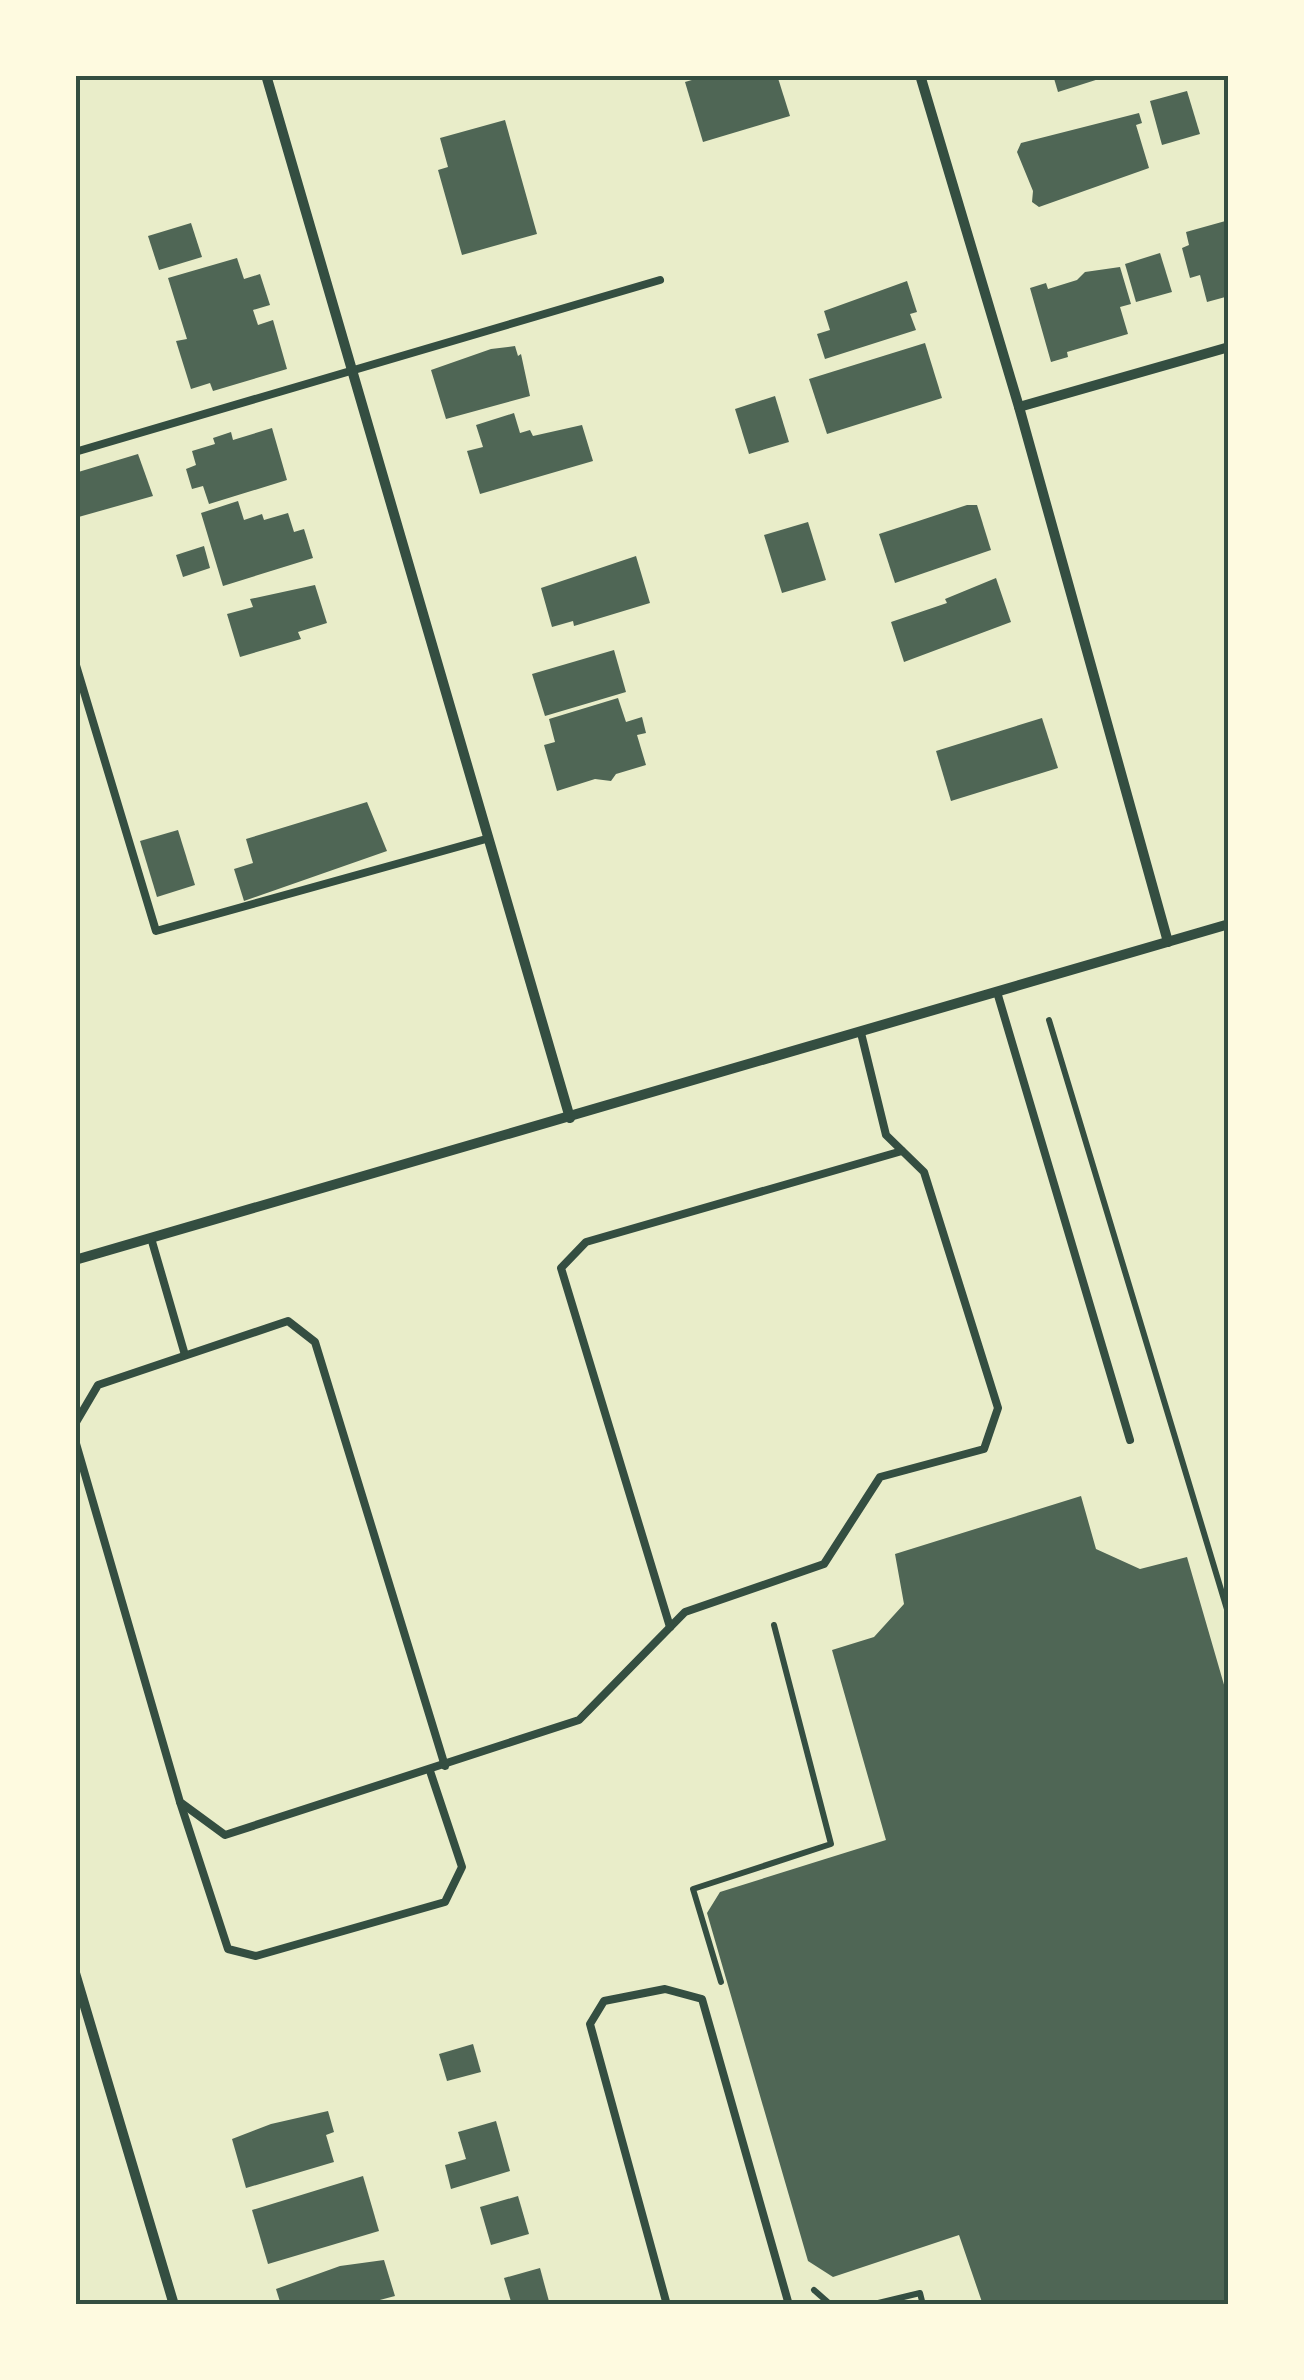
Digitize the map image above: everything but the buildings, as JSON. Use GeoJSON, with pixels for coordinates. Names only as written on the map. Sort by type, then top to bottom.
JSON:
{"type":"FeatureCollection","features":[{"type":"Feature","properties":{"kind":"street"},"geometry":{"type":"LineString","coordinates":[[266,75],[570,1118]]}},
{"type":"Feature","properties":{"kind":"street"},"geometry":{"type":"LineString","coordinates":[[920,75],[1019,407],[1168,942]]}},
{"type":"Feature","properties":{"kind":"street"},"geometry":{"type":"LineString","coordinates":[[1019,407],[1229,346]]}},
{"type":"Feature","properties":{"kind":"street"},"geometry":{"type":"LineString","coordinates":[[75,1260],[1229,924]]}},
{"type":"Feature","properties":{"kind":"street"},"geometry":{"type":"LineString","coordinates":[[75,1973],[174,2305]]}},
{"type":"Feature","properties":{"kind":"lane"},"geometry":{"type":"LineString","coordinates":[[75,452],[660,280]]}},
{"type":"Feature","properties":{"kind":"lane"},"geometry":{"type":"LineString","coordinates":[[75,662],[156,931],[486,839]]}},
{"type":"Feature","properties":{"kind":"lane"},"geometry":{"type":"LineString","coordinates":[[998,992],[1130,1440]]}},
{"type":"Feature","properties":{"kind":"lane"},"geometry":{"type":"LineString","coordinates":[[180,1802],[225,1835],[430,1772],[580,1720],[685,1612],[824,1564],[880,1477],[984,1449],[998,1408],[924,1172],[886,1135],[861,1033]]}},
{"type":"Feature","properties":{"kind":"lane"},"geometry":{"type":"LineString","coordinates":[[670,1628],[560,1268],[586,1242],[902,1151]]}},
{"type":"Feature","properties":{"kind":"lane"},"geometry":{"type":"LineString","coordinates":[[152,1238],[184,1355]]}},
{"type":"Feature","properties":{"kind":"lane"},"geometry":{"type":"LineString","coordinates":[[75,1424],[98,1385],[184,1355],[288,1321],[315,1342],[444,1766]]}},
{"type":"Feature","properties":{"kind":"lane"},"geometry":{"type":"LineString","coordinates":[[75,1440],[180,1802],[228,1949],[256,1956],[445,1902],[462,1867],[430,1772]]}},
{"type":"Feature","properties":{"kind":"lane"},"geometry":{"type":"LineString","coordinates":[[667,2305],[590,2024],[604,2001],[665,1989],[702,1999],[789,2305]]}},
{"type":"Feature","properties":{"kind":"path"},"geometry":{"type":"LineString","coordinates":[[1048,1020],[1229,1616]]}},
{"type":"Feature","properties":{"kind":"path"},"geometry":{"type":"LineString","coordinates":[[726,1999],[693,1889],[831,1844],[774,1625]]}},
{"type":"Feature","properties":{"kind":"path"},"geometry":{"type":"LineString","coordinates":[[810,2275],[816,2294],[831,2305]]}},
{"type":"Feature","properties":{"kind":"path"},"geometry":{"type":"LineString","coordinates":[[870,2305],[920,2293],[923,2305]]}}]}
